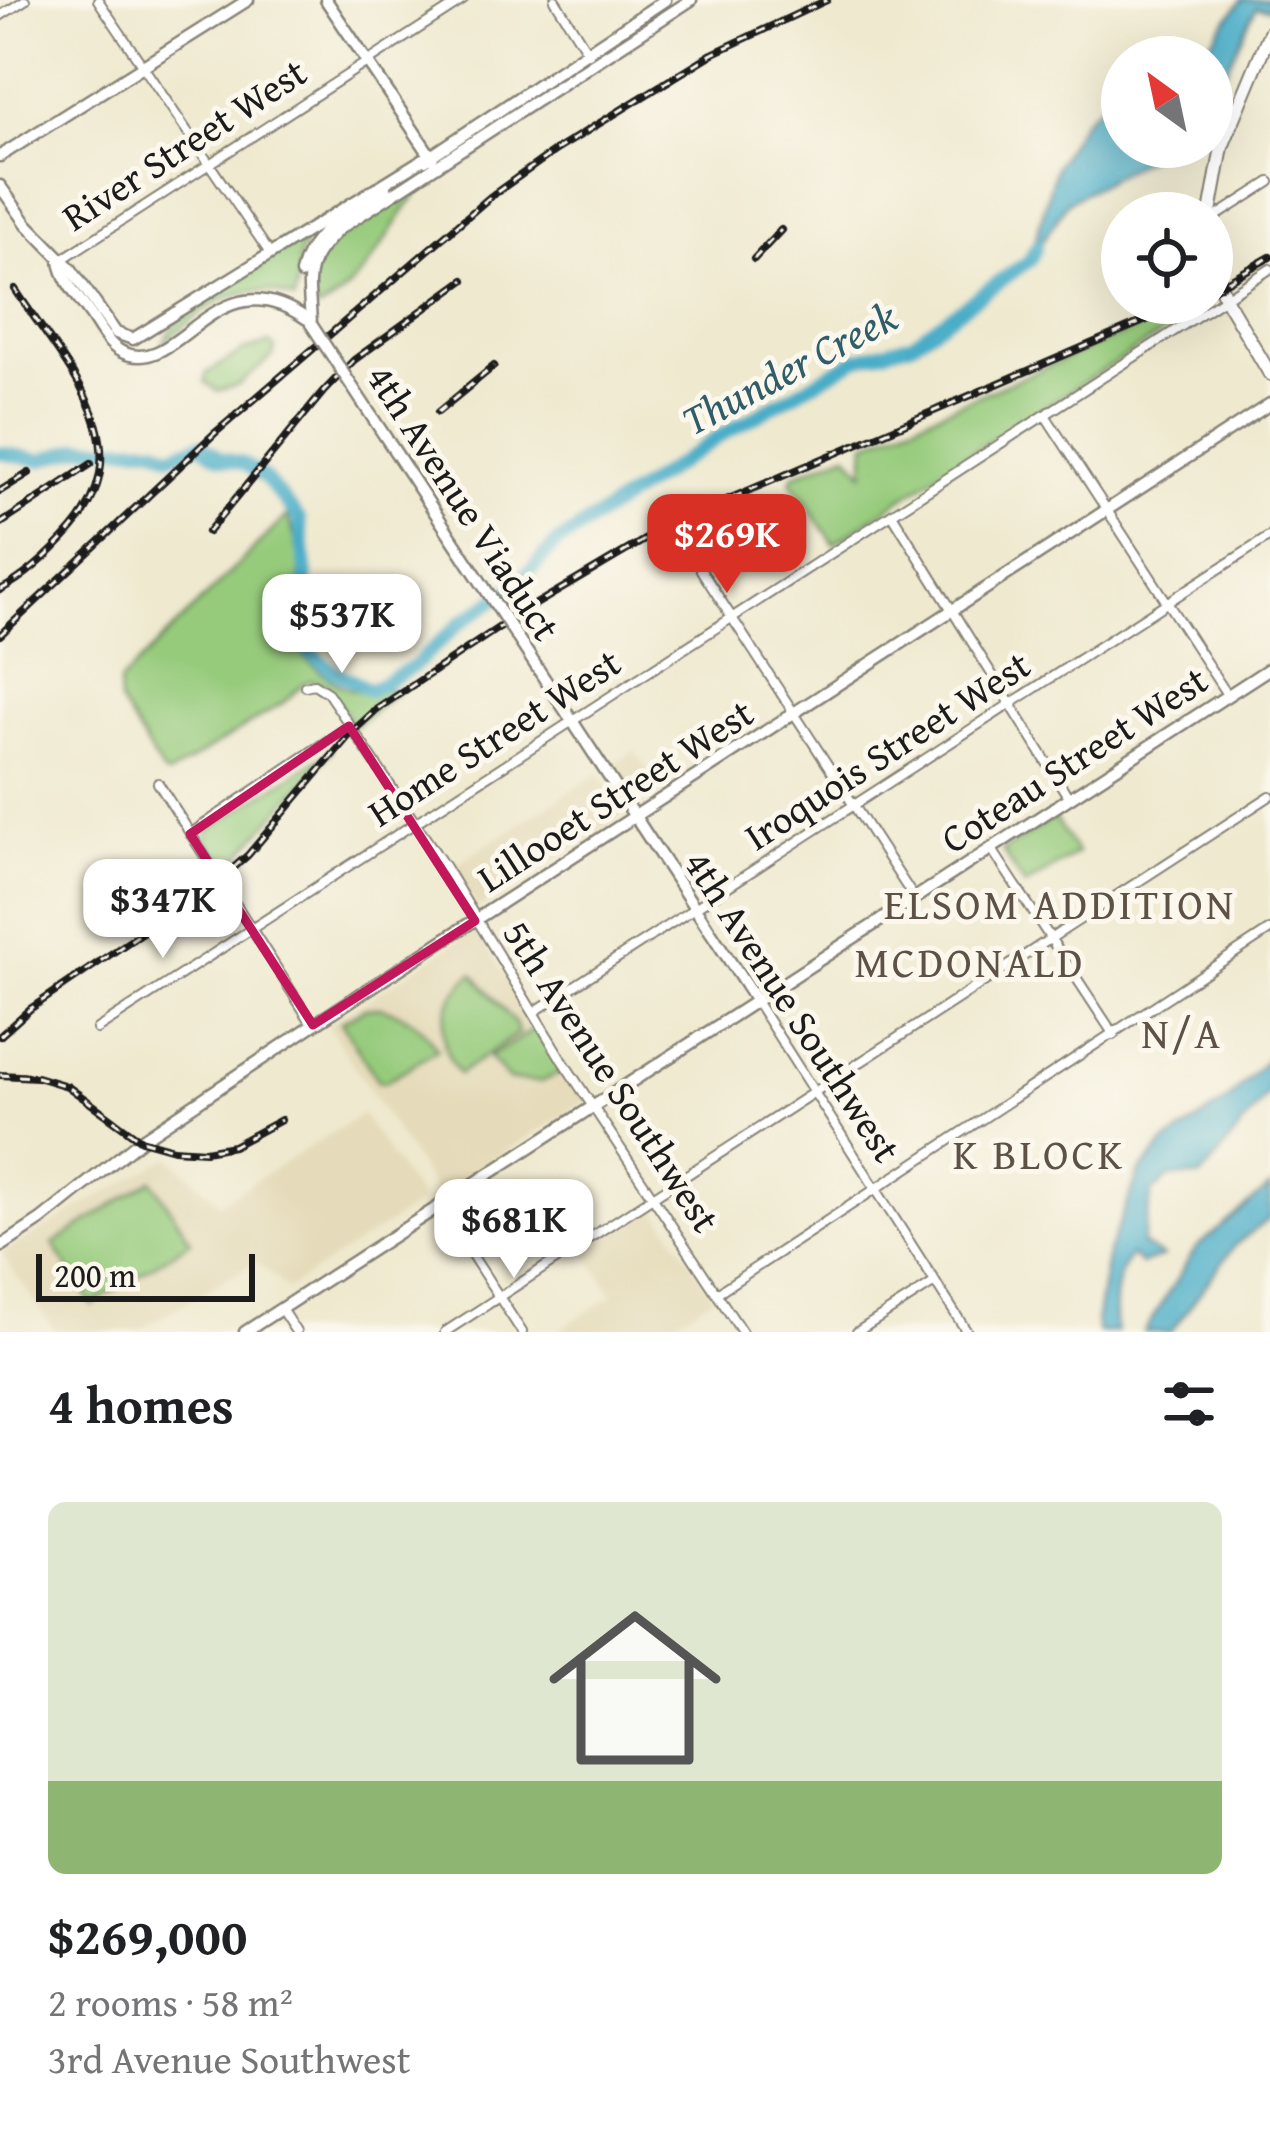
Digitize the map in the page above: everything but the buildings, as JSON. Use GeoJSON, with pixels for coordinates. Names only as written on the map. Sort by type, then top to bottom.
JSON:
{"type":"FeatureCollection","features":[{"type":"Feature","properties":{"kind":"main road"},"geometry":{"type":"LineString","coordinates":[[1215,192],[1222,147],[1269,39]]}},
{"type":"Feature","properties":{"kind":"main road"},"geometry":{"type":"LineString","coordinates":[[1233,311],[1270,374]]}},
{"type":"Feature","properties":{"kind":"street"},"geometry":{"type":"LineString","coordinates":[[0,16],[25,0]]}},
{"type":"Feature","properties":{"kind":"street"},"geometry":{"type":"LineString","coordinates":[[98,0],[269,252]]}},
{"type":"Feature","properties":{"kind":"street"},"geometry":{"type":"LineString","coordinates":[[0,156],[248,0]]}},
{"type":"Feature","properties":{"kind":"street"},"geometry":{"type":"LineString","coordinates":[[326,0],[434,160]]}},
{"type":"Feature","properties":{"kind":"street","name":"River Street West"},"geometry":{"type":"LineString","coordinates":[[60,260],[463,0]]}},
{"type":"Feature","properties":{"kind":"street"},"geometry":{"type":"LineString","coordinates":[[555,0],[596,64]]}},
{"type":"Feature","properties":{"kind":"street"},"geometry":{"type":"LineString","coordinates":[[309,321],[307,276],[321,247],[434,160],[665,0]]}},
{"type":"Feature","properties":{"kind":"street"},"geometry":{"type":"LineString","coordinates":[[0,186],[71,269],[118,335],[137,338],[269,252],[596,64],[691,0]]}},
{"type":"Feature","properties":{"kind":"street"},"geometry":{"type":"LineString","coordinates":[[1233,203],[1270,182]]}},
{"type":"Feature","properties":{"kind":"street"},"geometry":{"type":"LineString","coordinates":[[60,260],[63,274],[110,342],[124,353],[146,355],[163,348],[222,308],[244,300],[276,300],[309,321]]}},
{"type":"Feature","properties":{"kind":"street","name":"Home Street West"},"geometry":{"type":"LineString","coordinates":[[1233,291],[1270,269]]}},
{"type":"Feature","properties":{"kind":"street"},"geometry":{"type":"LineString","coordinates":[[146,355],[177,314]]}},
{"type":"Feature","properties":{"kind":"street","name":"4th Avenue Viaduct"},"geometry":{"type":"LineString","coordinates":[[309,321],[570,718]]}},
{"type":"Feature","properties":{"kind":"street","name":"Home Street West"},"geometry":{"type":"LineString","coordinates":[[97,1029],[1182,324]]}},
{"type":"Feature","properties":{"kind":"street","name":"Lillooet Street West"},"geometry":{"type":"LineString","coordinates":[[0,1247],[141,1140],[313,1025],[1270,404]]}},
{"type":"Feature","properties":{"kind":"street"},"geometry":{"type":"LineString","coordinates":[[1045,415],[1228,695]]}},
{"type":"Feature","properties":{"kind":"street"},"geometry":{"type":"LineString","coordinates":[[892,514],[1070,798]]}},
{"type":"Feature","properties":{"kind":"street","name":"Iroquois Street West"},"geometry":{"type":"LineString","coordinates":[[534,1012],[1270,536]]}},
{"type":"Feature","properties":{"kind":"street"},"geometry":{"type":"LineString","coordinates":[[701,570],[914,898]]}},
{"type":"Feature","properties":{"kind":"street","name":"Coteau Street West"},"geometry":{"type":"LineString","coordinates":[[245,1332],[1270,668]]}},
{"type":"Feature","properties":{"kind":"street","name":"5th Avenue Southwest"},"geometry":{"type":"LineString","coordinates":[[305,686],[314,684],[328,692],[417,823],[475,921],[742,1332]]}},
{"type":"Feature","properties":{"kind":"street","name":"4th Avenue Southwest"},"geometry":{"type":"LineString","coordinates":[[570,718],[967,1332]]}},
{"type":"Feature","properties":{"kind":"street"},"geometry":{"type":"LineString","coordinates":[[190,834],[350,725]]}},
{"type":"Feature","properties":{"kind":"street"},"geometry":{"type":"LineString","coordinates":[[158,783],[313,1025]]}},
{"type":"Feature","properties":{"kind":"street"},"geometry":{"type":"LineString","coordinates":[[445,1332],[1270,796]]}},
{"type":"Feature","properties":{"kind":"street"},"geometry":{"type":"LineString","coordinates":[[991,848],[1114,1035]]}},
{"type":"Feature","properties":{"kind":"street"},"geometry":{"type":"LineString","coordinates":[[717,1293],[1270,930]]}},
{"type":"Feature","properties":{"kind":"street"},"geometry":{"type":"LineString","coordinates":[[440,1206],[522,1332]]}},
{"type":"Feature","properties":{"kind":"street"},"geometry":{"type":"LineString","coordinates":[[857,1332],[935,1282]]}},
{"type":"Feature","properties":{"kind":"street"},"geometry":{"type":"LineString","coordinates":[[281,1309],[296,1332]]}},
{"type":"Feature","properties":{"kind":"highlighted area"},"geometry":{"type":"Polygon","coordinates":[[[349,726],[475,921],[313,1025],[190,834],[349,726]]]}},
{"type":"Feature","properties":{"kind":"shaded area"},"geometry":{"type":"Polygon","coordinates":[[[635,751],[661,790],[636,807],[609,766],[635,751]]]}},
{"type":"Feature","properties":{"kind":"shaded area"},"geometry":{"type":"Polygon","coordinates":[[[598,774],[626,814],[478,908],[451,868],[598,774]]]}},
{"type":"Feature","properties":{"kind":"shaded area"},"geometry":{"type":"Polygon","coordinates":[[[477,929],[529,1018],[587,1100],[437,1195],[328,1025],[477,929]]]}},
{"type":"Feature","properties":{"kind":"shaded area"},"geometry":{"type":"Polygon","coordinates":[[[362,1114],[422,1202],[287,1289],[256,1261],[136,1332],[56,1332],[1,1253],[170,1157],[220,1203],[362,1114]]]}},
{"type":"Feature","properties":{"kind":"shaded area"},"geometry":{"type":"Polygon","coordinates":[[[654,1205],[713,1297],[657,1332],[556,1332],[613,1295],[583,1249],[654,1205]]]}},
{"type":"Feature","properties":{"kind":"green space"},"geometry":{"type":"Polygon","coordinates":[[[424,185],[364,271],[335,300],[317,310],[312,287],[327,248],[363,217],[424,185]]]}},
{"type":"Feature","properties":{"kind":"green space"},"geometry":{"type":"Polygon","coordinates":[[[324,220],[301,252],[294,300],[275,293],[239,294],[206,310],[161,345],[176,321],[324,220]]]}},
{"type":"Feature","properties":{"kind":"green space"},"geometry":{"type":"Polygon","coordinates":[[[1147,324],[1177,324],[834,544],[791,481],[794,475],[847,453],[864,473],[866,443],[1147,324]]]}},
{"type":"Feature","properties":{"kind":"green space"},"geometry":{"type":"Polygon","coordinates":[[[269,343],[275,348],[273,356],[239,385],[217,391],[205,382],[206,374],[243,351],[269,343]]]}},
{"type":"Feature","properties":{"kind":"green space"},"geometry":{"type":"Polygon","coordinates":[[[287,516],[300,564],[289,625],[295,643],[318,669],[344,687],[397,692],[354,727],[326,685],[314,680],[304,683],[284,702],[168,775],[163,773],[120,703],[119,683],[287,516]]]}},
{"type":"Feature","properties":{"kind":"green space"},"geometry":{"type":"Polygon","coordinates":[[[332,750],[228,869],[206,838],[209,829],[332,750]]]}},
{"type":"Feature","properties":{"kind":"green space"},"geometry":{"type":"Polygon","coordinates":[[[1054,818],[1077,853],[1025,886],[1002,851],[1054,818]]]}},
{"type":"Feature","properties":{"kind":"green space"},"geometry":{"type":"Polygon","coordinates":[[[473,973],[518,1033],[459,1074],[446,1047],[444,1021],[454,996],[473,973]]]}},
{"type":"Feature","properties":{"kind":"green space"},"geometry":{"type":"Polygon","coordinates":[[[380,1007],[413,1022],[437,1050],[385,1082],[378,1081],[341,1022],[365,1008],[380,1007]]]}},
{"type":"Feature","properties":{"kind":"green space"},"geometry":{"type":"Polygon","coordinates":[[[535,1029],[565,1071],[540,1082],[509,1080],[489,1057],[535,1029]]]}},
{"type":"Feature","properties":{"kind":"green space"},"geometry":{"type":"Polygon","coordinates":[[[152,1180],[191,1241],[92,1305],[53,1244],[152,1180]]]}},
{"type":"Feature","properties":{"kind":"water"},"geometry":{"type":"Polygon","coordinates":[[[1242,0],[1270,0],[1270,9],[1256,7],[1233,55],[1233,36],[1215,36],[1242,0]]]}},
{"type":"Feature","properties":{"kind":"water"},"geometry":{"type":"Polygon","coordinates":[[[1101,104],[1101,168],[1129,168],[1068,202],[1030,260],[1056,165],[1082,121],[1101,104]]]}},
{"type":"Feature","properties":{"kind":"water"},"geometry":{"type":"Polygon","coordinates":[[[1270,1056],[1270,1092],[1201,1177],[1169,1177],[1152,1193],[1142,1244],[1163,1257],[1141,1264],[1131,1255],[1116,1292],[1117,1332],[1098,1332],[1108,1252],[1139,1173],[1164,1144],[1227,1101],[1270,1056]]]}},
{"type":"Feature","properties":{"kind":"water"},"geometry":{"type":"Polygon","coordinates":[[[1270,1187],[1270,1218],[1235,1245],[1171,1332],[1144,1332],[1196,1248],[1270,1187]]]}},
{"type":"Feature","properties":{"kind":"waterway","name":"Thunder Creek"},"geometry":{"type":"LineString","coordinates":[[0,453],[41,460],[82,447],[156,447],[171,455],[200,444],[220,458],[244,464],[266,479],[299,519],[307,574],[297,633],[304,647],[332,670],[370,690],[414,666],[461,622],[513,588],[556,544],[722,435],[856,359],[912,343],[1030,260],[1036,247]]}},
{"type":"Feature","properties":{"kind":"railway"},"geometry":{"type":"LineString","coordinates":[[0,635],[215,433],[490,197],[556,150],[712,54],[827,0]]}},
{"type":"Feature","properties":{"kind":"railway"},"geometry":{"type":"LineString","coordinates":[[754,259],[781,230]]}},
{"type":"Feature","properties":{"kind":"railway"},"geometry":{"type":"LineString","coordinates":[[1233,278],[1270,257]]}},
{"type":"Feature","properties":{"kind":"railway"},"geometry":{"type":"LineString","coordinates":[[208,532],[354,360],[464,280]]}},
{"type":"Feature","properties":{"kind":"railway"},"geometry":{"type":"LineString","coordinates":[[0,590],[39,563],[72,529],[93,497],[101,466],[99,435],[89,405],[15,289]]}},
{"type":"Feature","properties":{"kind":"railway"},"geometry":{"type":"LineString","coordinates":[[0,1036],[30,1009],[221,879],[248,855],[377,709],[519,614],[673,523],[1137,324]]}},
{"type":"Feature","properties":{"kind":"railway"},"geometry":{"type":"LineString","coordinates":[[438,412],[494,366]]}},
{"type":"Feature","properties":{"kind":"railway"},"geometry":{"type":"LineString","coordinates":[[0,524],[91,464]]}},
{"type":"Feature","properties":{"kind":"railway"},"geometry":{"type":"LineString","coordinates":[[0,491],[29,473]]}},
{"type":"Feature","properties":{"kind":"railway"},"geometry":{"type":"LineString","coordinates":[[0,1075],[37,1077],[67,1086],[141,1140],[173,1149],[233,1146],[281,1120]]}},
{"type":"Feature","properties":{"kind":"district","name":"ELSOM ADDITION"},"geometry":{"type":"Point","coordinates":[1060,904]}},
{"type":"Feature","properties":{"kind":"district","name":"MCDONALD"},"geometry":{"type":"Point","coordinates":[970,962]}},
{"type":"Feature","properties":{"kind":"district","name":"N/A"},"geometry":{"type":"Point","coordinates":[1182,1033]}},
{"type":"Feature","properties":{"kind":"district","name":"K BLOCK"},"geometry":{"type":"Point","coordinates":[1039,1154]}}]}
